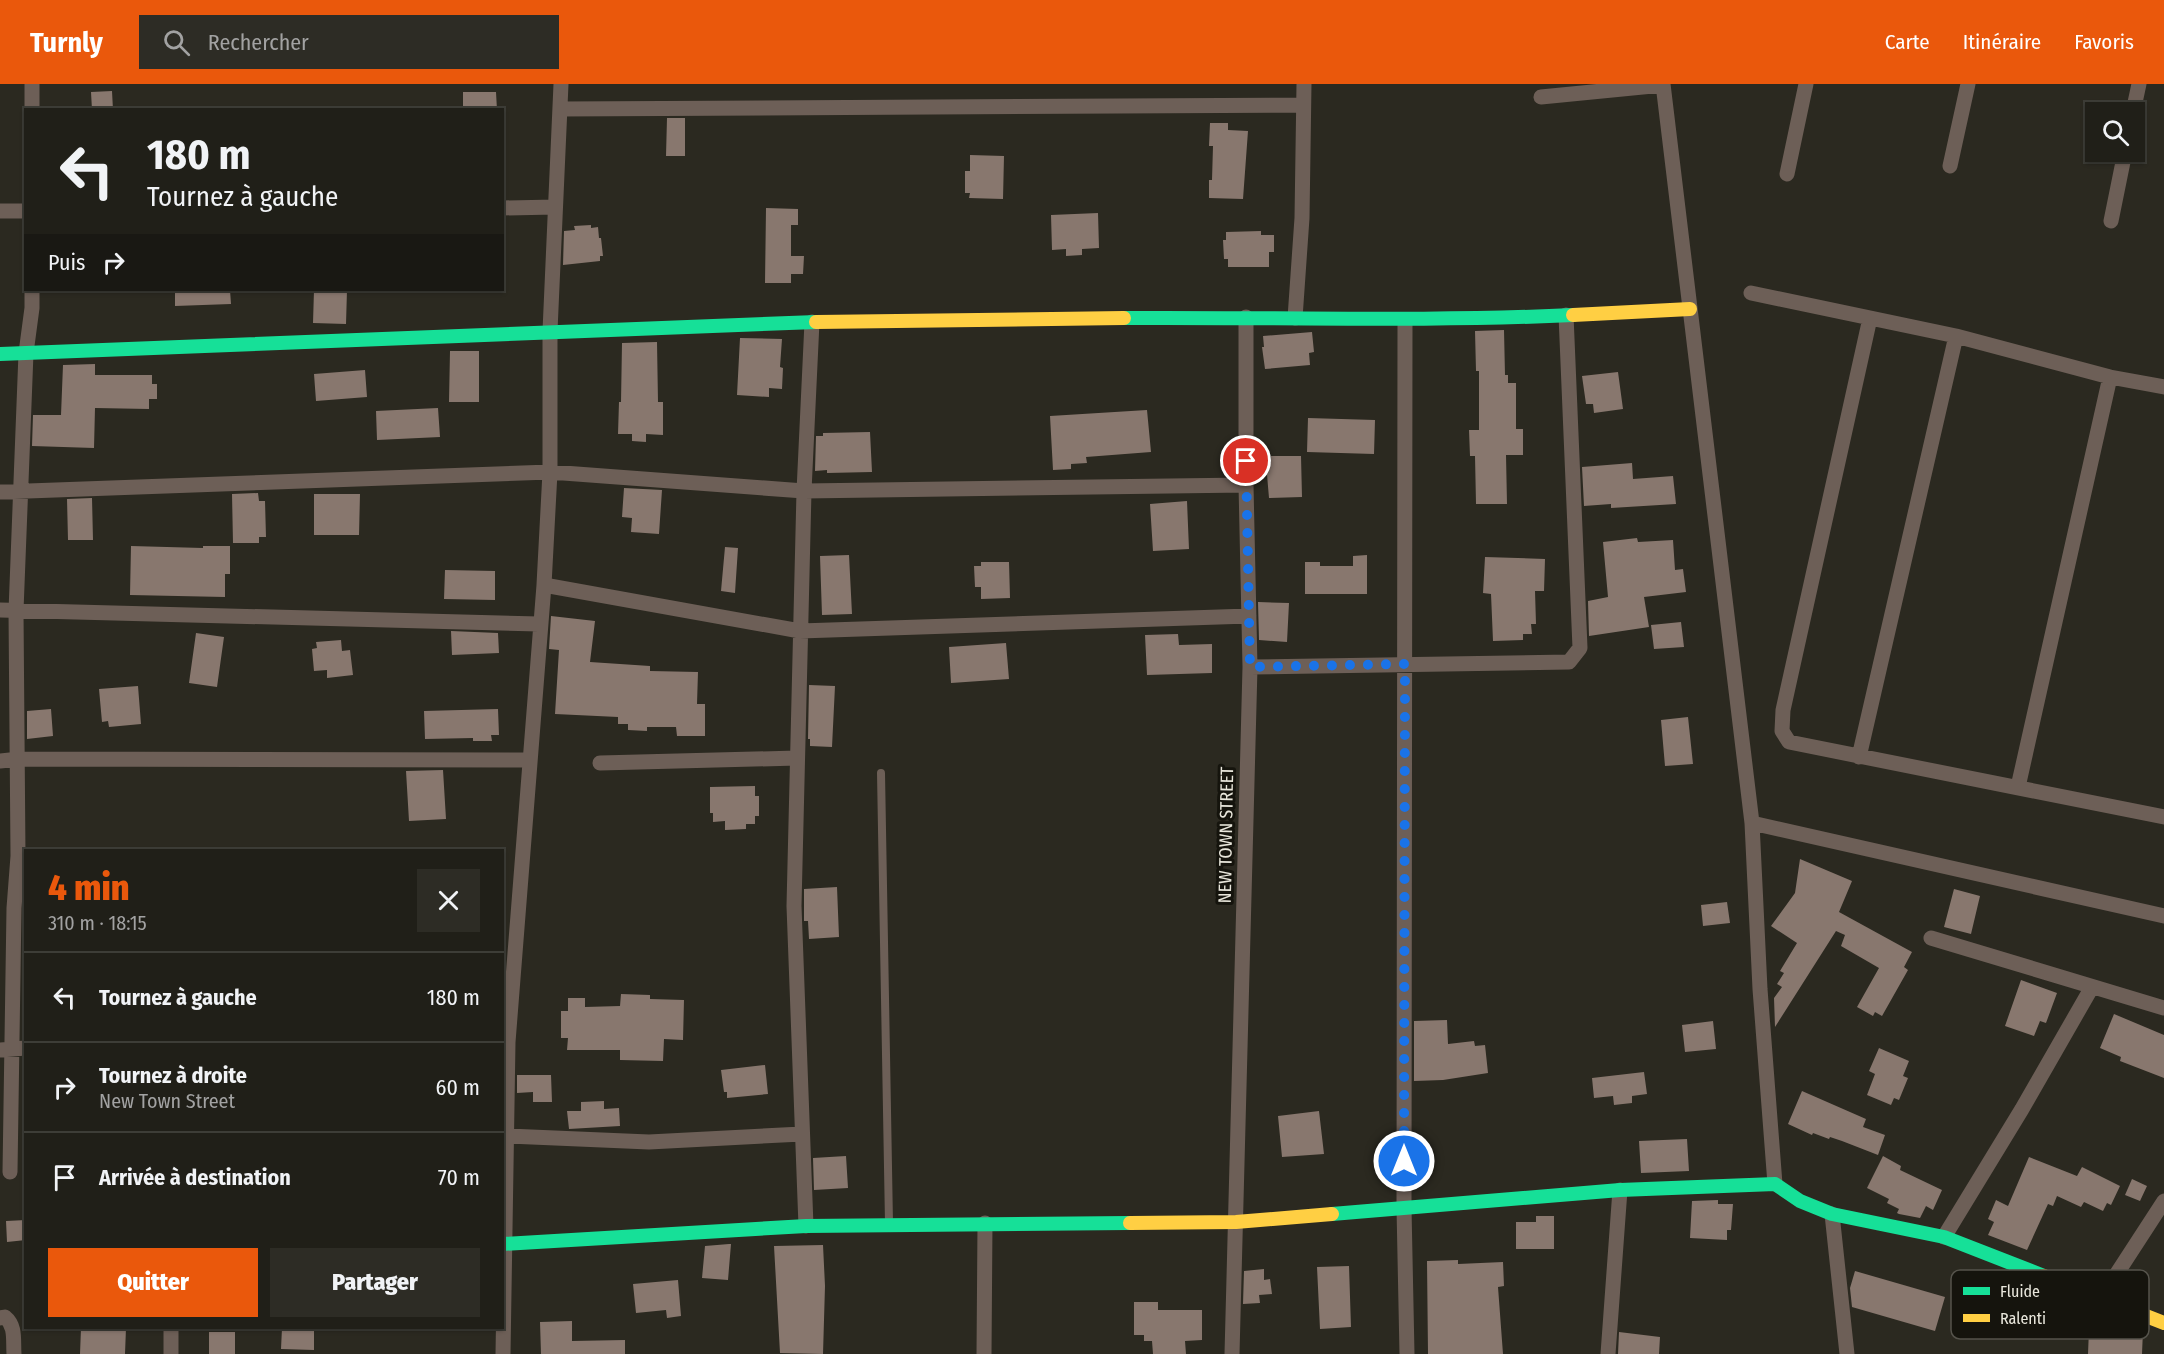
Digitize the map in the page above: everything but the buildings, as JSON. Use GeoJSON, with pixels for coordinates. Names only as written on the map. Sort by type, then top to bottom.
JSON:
{"type":"FeatureCollection","features":[{"type":"Feature","properties":{"kind":"street"},"geometry":{"type":"LineString","coordinates":[[32,84],[32,108]]}},
{"type":"Feature","properties":{"kind":"street"},"geometry":{"type":"LineString","coordinates":[[504,1208],[505,1042],[544,585],[550,472],[550,331],[561,84]]}},
{"type":"Feature","properties":{"kind":"street"},"geometry":{"type":"LineString","coordinates":[[1295,318],[1302,218],[1304,84]]}},
{"type":"Feature","properties":{"kind":"street"},"geometry":{"type":"LineString","coordinates":[[1540,97],[1663,84],[1752,823],[1760,989],[1776,1184]]}},
{"type":"Feature","properties":{"kind":"street"},"geometry":{"type":"LineString","coordinates":[[1787,174],[1806,84]]}},
{"type":"Feature","properties":{"kind":"street"},"geometry":{"type":"LineString","coordinates":[[1950,166],[1968,84]]}},
{"type":"Feature","properties":{"kind":"street"},"geometry":{"type":"LineString","coordinates":[[2135,102],[2139,84]]}},
{"type":"Feature","properties":{"kind":"street"},"geometry":{"type":"LineString","coordinates":[[560,109],[1303,105]]}},
{"type":"Feature","properties":{"kind":"street"},"geometry":{"type":"LineString","coordinates":[[2111,221],[2123,162]]}},
{"type":"Feature","properties":{"kind":"street"},"geometry":{"type":"LineString","coordinates":[[504,208],[555,207]]}},
{"type":"Feature","properties":{"kind":"street"},"geometry":{"type":"LineString","coordinates":[[0,211],[24,211]]}},
{"type":"Feature","properties":{"kind":"street"},"geometry":{"type":"LineString","coordinates":[[10,1172],[14,908],[18,856],[16,611],[26,353],[32,291]]}},
{"type":"Feature","properties":{"kind":"street"},"geometry":{"type":"LineString","coordinates":[[1751,293],[1956,336],[2110,377],[2164,387]]}},
{"type":"Feature","properties":{"kind":"street"},"geometry":{"type":"LineString","coordinates":[[0,354],[812,322],[1246,317],[1405,320],[1690,309]]}},
{"type":"Feature","properties":{"kind":"street"},"geometry":{"type":"LineString","coordinates":[[1250,667],[1569,662],[1580,648],[1566,315]]}},
{"type":"Feature","properties":{"kind":"street","name":"NEW TOWN STREET"},"geometry":{"type":"LineString","coordinates":[[1232,1354],[1250,667],[1246,485],[1246,317]]}},
{"type":"Feature","properties":{"kind":"street"},"geometry":{"type":"LineString","coordinates":[[1870,318],[1783,710],[1782,730],[1790,742],[2164,817]]}},
{"type":"Feature","properties":{"kind":"street"},"geometry":{"type":"LineString","coordinates":[[1405,320],[1404,1208],[1407,1354]]}},
{"type":"Feature","properties":{"kind":"street"},"geometry":{"type":"LineString","coordinates":[[806,1226],[794,906],[804,491],[812,322]]}},
{"type":"Feature","properties":{"kind":"street"},"geometry":{"type":"LineString","coordinates":[[1859,757],[1956,336]]}},
{"type":"Feature","properties":{"kind":"street"},"geometry":{"type":"LineString","coordinates":[[2018,787],[2110,377]]}},
{"type":"Feature","properties":{"kind":"street"},"geometry":{"type":"LineString","coordinates":[[0,492],[550,472],[804,491],[1246,485]]}},
{"type":"Feature","properties":{"kind":"street"},"geometry":{"type":"LineString","coordinates":[[544,585],[800,631],[1249,616]]}},
{"type":"Feature","properties":{"kind":"street"},"geometry":{"type":"LineString","coordinates":[[0,610],[539,624]]}},
{"type":"Feature","properties":{"kind":"street"},"geometry":{"type":"LineString","coordinates":[[600,763],[797,758]]}},
{"type":"Feature","properties":{"kind":"street"},"geometry":{"type":"LineString","coordinates":[[0,761],[19,759],[529,760]]}},
{"type":"Feature","properties":{"kind":"street"},"geometry":{"type":"LineString","coordinates":[[1752,823],[2164,916]]}},
{"type":"Feature","properties":{"kind":"street"},"geometry":{"type":"LineString","coordinates":[[504,898],[519,897]]}},
{"type":"Feature","properties":{"kind":"street"},"geometry":{"type":"LineString","coordinates":[[1931,938],[2164,1008]]}},
{"type":"Feature","properties":{"kind":"street"},"geometry":{"type":"LineString","coordinates":[[1944,1237],[2022,1109],[2092,987]]}},
{"type":"Feature","properties":{"kind":"street"},"geometry":{"type":"LineString","coordinates":[[506,1136],[649,1142],[802,1134]]}},
{"type":"Feature","properties":{"kind":"street"},"geometry":{"type":"LineString","coordinates":[[504,1244],[806,1226],[1236,1222],[1620,1190],[1776,1184],[1800,1201],[1832,1214],[1944,1237],[2029,1270]]}},
{"type":"Feature","properties":{"kind":"street"},"geometry":{"type":"LineString","coordinates":[[1608,1354],[1620,1190]]}},
{"type":"Feature","properties":{"kind":"street"},"geometry":{"type":"LineString","coordinates":[[2119,1270],[2164,1201]]}},
{"type":"Feature","properties":{"kind":"street"},"geometry":{"type":"LineString","coordinates":[[1832,1214],[1847,1354]]}},
{"type":"Feature","properties":{"kind":"street"},"geometry":{"type":"LineString","coordinates":[[984,1354],[985,1223]]}},
{"type":"Feature","properties":{"kind":"street"},"geometry":{"type":"LineString","coordinates":[[0,1318],[4,1317],[11,1322],[14,1354]]}},
{"type":"Feature","properties":{"kind":"street"},"geometry":{"type":"LineString","coordinates":[[2149,1317],[2164,1323]]}},
{"type":"Feature","properties":{"kind":"street"},"geometry":{"type":"LineString","coordinates":[[171,1329],[171,1354]]}},
{"type":"Feature","properties":{"kind":"street"},"geometry":{"type":"LineString","coordinates":[[503,1329],[503,1354]]}},
{"type":"Feature","properties":{"kind":"lane"},"geometry":{"type":"LineString","coordinates":[[881,773],[889,1225]]}},
{"type":"Feature","properties":{"kind":"traffic: fast"},"geometry":{"type":"LineString","coordinates":[[1124,318],[1405,319],[1573,315]]}},
{"type":"Feature","properties":{"kind":"traffic: fast"},"geometry":{"type":"LineString","coordinates":[[0,354],[816,322]]}},
{"type":"Feature","properties":{"kind":"traffic: fast"},"geometry":{"type":"LineString","coordinates":[[1332,1214],[1620,1190],[1775,1184],[1800,1201],[1832,1214],[1944,1237],[2029,1270]]}},
{"type":"Feature","properties":{"kind":"traffic: fast"},"geometry":{"type":"LineString","coordinates":[[504,1244],[806,1226],[1130,1223]]}},
{"type":"Feature","properties":{"kind":"traffic: slow"},"geometry":{"type":"LineString","coordinates":[[1573,315],[1690,309]]}},
{"type":"Feature","properties":{"kind":"traffic: slow"},"geometry":{"type":"LineString","coordinates":[[816,322],[1124,318]]}},
{"type":"Feature","properties":{"kind":"traffic: slow"},"geometry":{"type":"LineString","coordinates":[[1130,1223],[1236,1222],[1332,1214]]}},
{"type":"Feature","properties":{"kind":"traffic: slow"},"geometry":{"type":"LineString","coordinates":[[2149,1317],[2164,1323]]}},
{"type":"Feature","properties":{"kind":"route"},"geometry":{"type":"LineString","coordinates":[[1246,461],[1250,667],[1405,664],[1404,1161]]}}]}
